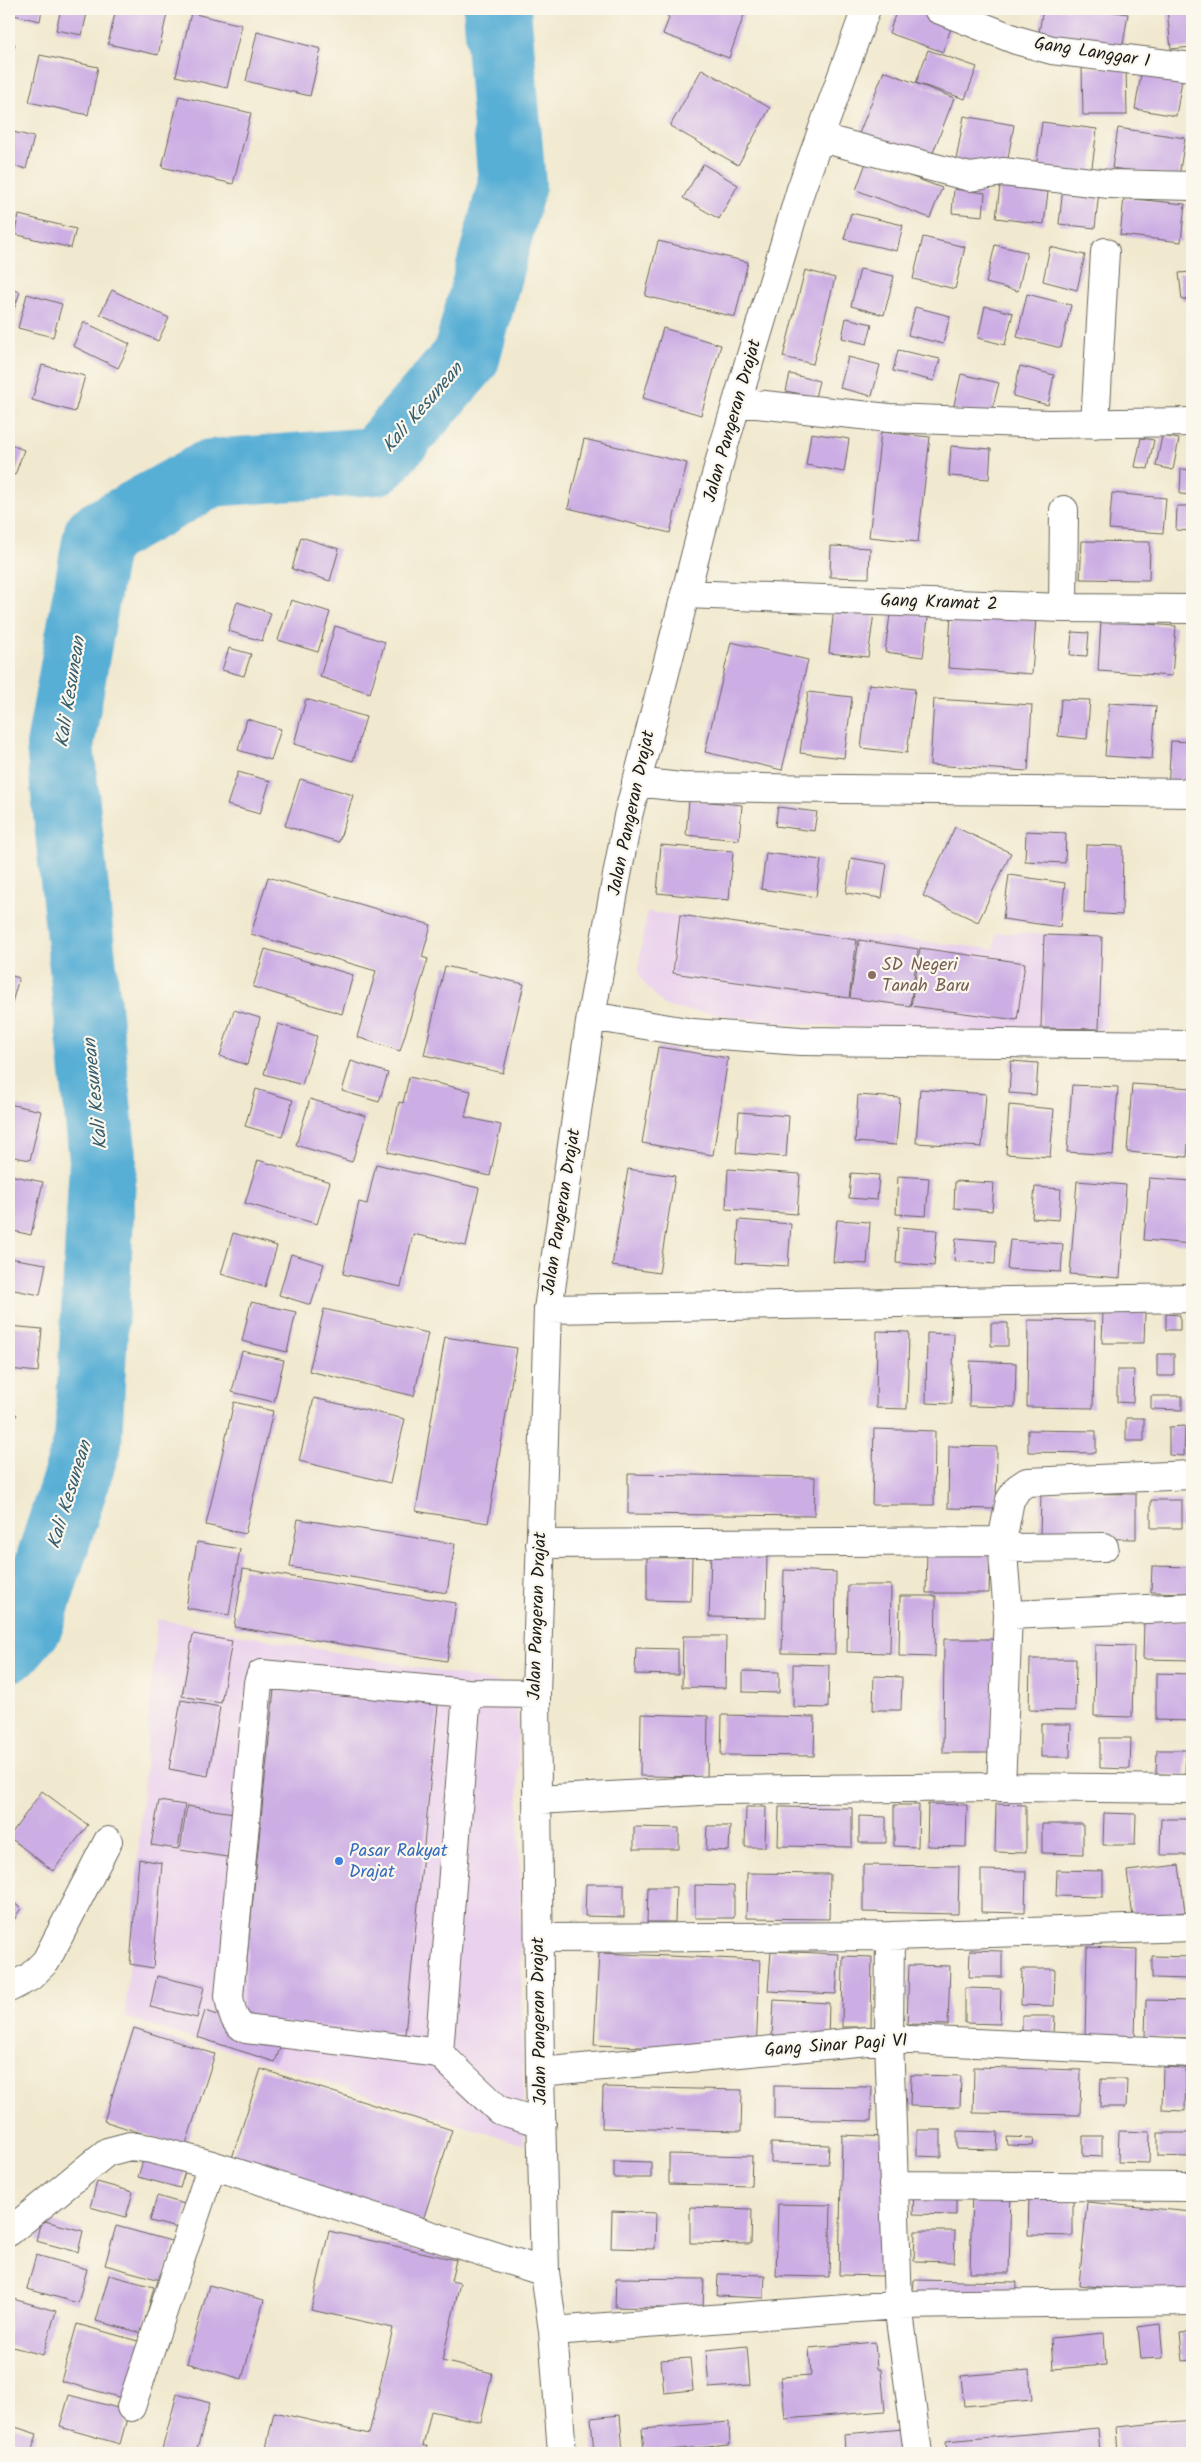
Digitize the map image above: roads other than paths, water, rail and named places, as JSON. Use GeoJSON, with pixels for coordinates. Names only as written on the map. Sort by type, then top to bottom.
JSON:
{"type":"FeatureCollection","features":[{"type":"Feature","properties":{"kind":"street","name":"Jalan Pangeran Drajat"},"geometry":{"type":"LineString","coordinates":[[562,2453],[553,2331],[545,2272],[540,2072],[536,1694],[548,1309],[591,1016],[636,782],[722,452],[801,189],[866,9]]}},
{"type":"Feature","properties":{"kind":"street","name":"Gang Langgar 1"},"geometry":{"type":"LineString","coordinates":[[938,9],[1016,40],[1052,50],[1192,67]]}},
{"type":"Feature","properties":{"kind":"street"},"geometry":{"type":"LineString","coordinates":[[820,138],[970,177],[1003,172],[1109,184],[1192,186]]}},
{"type":"Feature","properties":{"kind":"street"},"geometry":{"type":"LineString","coordinates":[[1095,424],[1105,252]]}},
{"type":"Feature","properties":{"kind":"street"},"geometry":{"type":"LineString","coordinates":[[737,402],[889,418],[1095,424],[1192,422]]}},
{"type":"Feature","properties":{"kind":"street"},"geometry":{"type":"LineString","coordinates":[[1063,608],[1064,510]]}},
{"type":"Feature","properties":{"kind":"street","name":"Gang Kramat 2"},"geometry":{"type":"LineString","coordinates":[[685,594],[1063,608],[1192,608]]}},
{"type":"Feature","properties":{"kind":"street"},"geometry":{"type":"LineString","coordinates":[[636,782],[681,787],[1192,793]]}},
{"type":"Feature","properties":{"kind":"street"},"geometry":{"type":"LineString","coordinates":[[591,1016],[693,1033],[800,1041],[1192,1045]]}},
{"type":"Feature","properties":{"kind":"street"},"geometry":{"type":"LineString","coordinates":[[548,1309],[1192,1298]]}},
{"type":"Feature","properties":{"kind":"street"},"geometry":{"type":"LineString","coordinates":[[1001,1788],[1008,1615],[1002,1544],[1010,1500],[1018,1488],[1027,1482],[1192,1475]]}},
{"type":"Feature","properties":{"kind":"street"},"geometry":{"type":"LineString","coordinates":[[540,1544],[1002,1544],[1104,1547]]}},
{"type":"Feature","properties":{"kind":"street"},"geometry":{"type":"LineString","coordinates":[[1008,1615],[1192,1607]]}},
{"type":"Feature","properties":{"kind":"street"},"geometry":{"type":"LineString","coordinates":[[536,1694],[467,1693],[261,1674],[229,1996],[234,2017],[239,2026],[246,2029],[439,2053],[498,2110],[542,2123]]}},
{"type":"Feature","properties":{"kind":"street"},"geometry":{"type":"LineString","coordinates":[[439,2053],[467,1693]]}},
{"type":"Feature","properties":{"kind":"street"},"geometry":{"type":"LineString","coordinates":[[537,1800],[718,1790],[1192,1789]]}},
{"type":"Feature","properties":{"kind":"street"},"geometry":{"type":"LineString","coordinates":[[9,1988],[30,1977],[46,1961],[108,1841]]}},
{"type":"Feature","properties":{"kind":"street"},"geometry":{"type":"LineString","coordinates":[[539,1938],[890,1936],[1192,1927]]}},
{"type":"Feature","properties":{"kind":"street"},"geometry":{"type":"LineString","coordinates":[[890,1936],[889,2039],[898,2305],[918,2453]]}},
{"type":"Feature","properties":{"kind":"street","name":"Gang Sinar Pagi VI"},"geometry":{"type":"LineString","coordinates":[[540,2072],[889,2039],[1192,2053]]}},
{"type":"Feature","properties":{"kind":"street"},"geometry":{"type":"LineString","coordinates":[[9,2232],[107,2152],[130,2146],[151,2149],[212,2165],[545,2272]]}},
{"type":"Feature","properties":{"kind":"street"},"geometry":{"type":"LineString","coordinates":[[131,2407],[212,2165]]}},
{"type":"Feature","properties":{"kind":"street"},"geometry":{"type":"LineString","coordinates":[[893,2185],[1192,2186]]}},
{"type":"Feature","properties":{"kind":"street"},"geometry":{"type":"LineString","coordinates":[[553,2331],[898,2305],[1192,2301]]}},
{"type":"Feature","properties":{"kind":"waterway","name":"Kali Kesunean"},"geometry":{"type":"LineString","coordinates":[[9,1648],[29,1625],[88,1442],[103,1160],[60,746],[97,536],[211,473],[376,461],[466,358],[512,184],[497,9]]}},
{"type":"Feature","properties":{"kind":"place","name":"SD Negeri Tanah Baru"},"geometry":{"type":"Point","coordinates":[872,975]}},
{"type":"Feature","properties":{"kind":"place","name":"Pasar Rakyat Drajat"},"geometry":{"type":"Point","coordinates":[339,1861]}}]}
